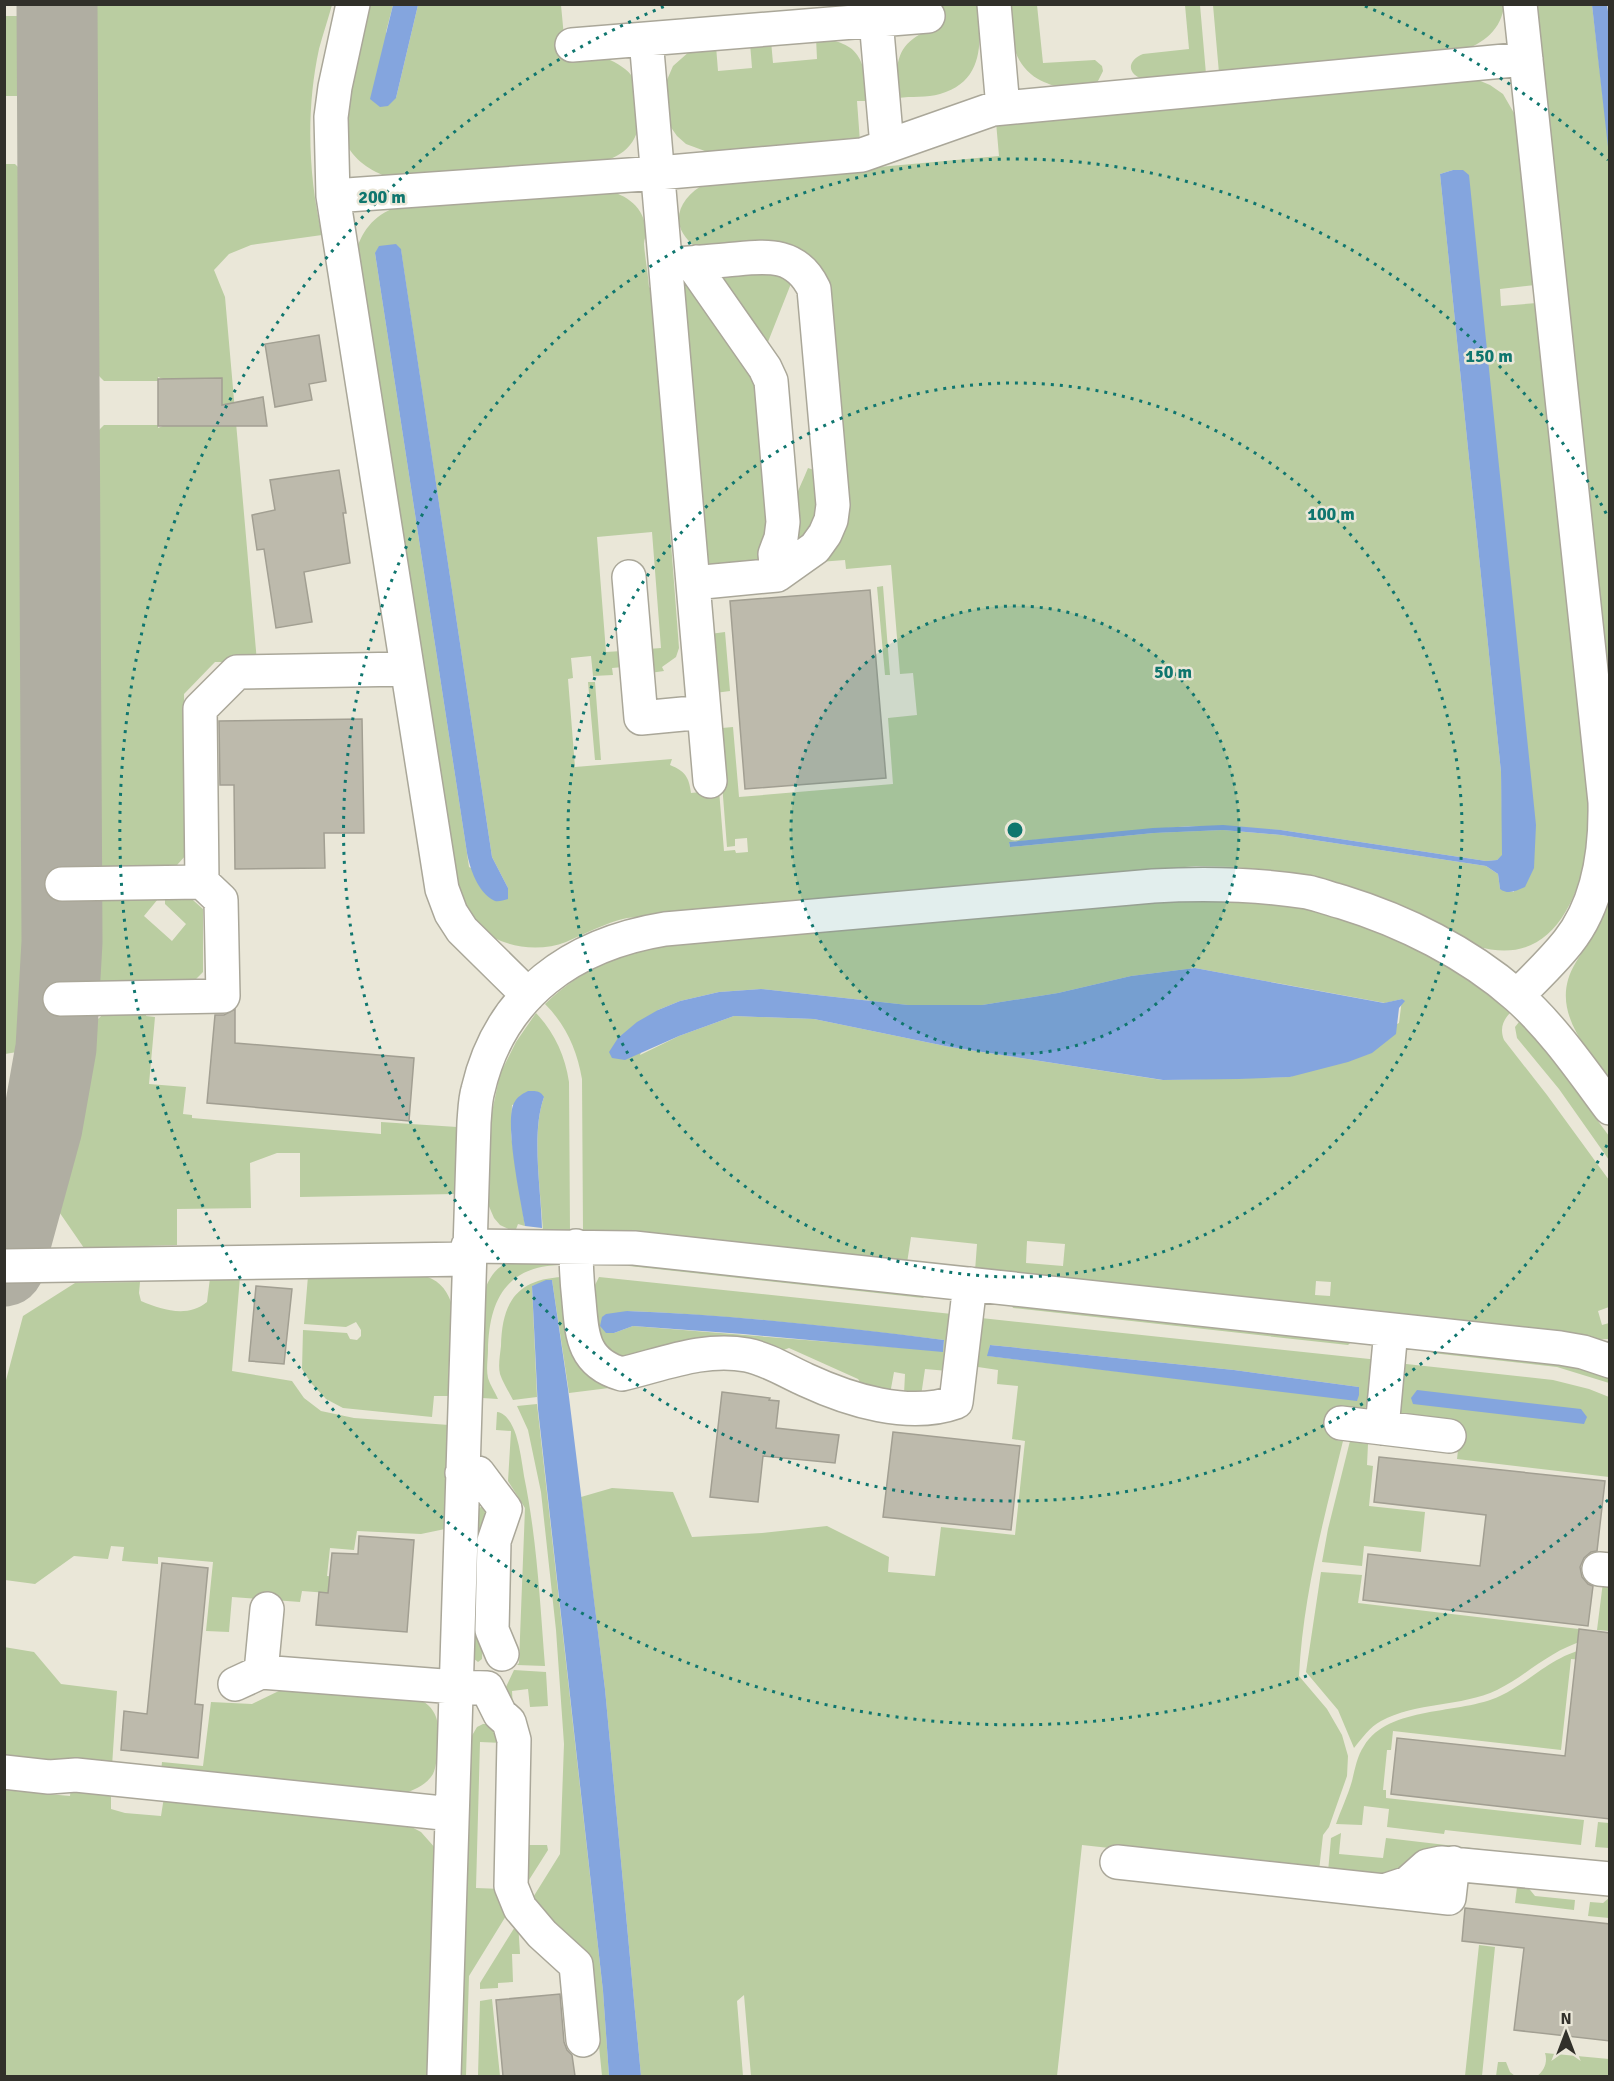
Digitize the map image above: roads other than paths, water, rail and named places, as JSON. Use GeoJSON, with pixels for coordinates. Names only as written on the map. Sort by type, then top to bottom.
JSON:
{"type":"FeatureCollection","features":[{"type":"Feature","properties":{"kind":"street"},"geometry":{"type":"LineString","coordinates":[[353,4],[331,117],[333,196],[442,889],[450,913],[462,930],[528,995]]}},
{"type":"Feature","properties":{"kind":"street"},"geometry":{"type":"LineString","coordinates":[[994,4],[1003,108]]}},
{"type":"Feature","properties":{"kind":"street"},"geometry":{"type":"LineString","coordinates":[[1517,996],[1551,962],[1583,919],[1595,890],[1604,852],[1605,826],[1605,802],[1520,4]]}},
{"type":"Feature","properties":{"kind":"street"},"geometry":{"type":"LineString","coordinates":[[572,45],[928,16]]}},
{"type":"Feature","properties":{"kind":"street"},"geometry":{"type":"LineString","coordinates":[[876,20],[887,146]]}},
{"type":"Feature","properties":{"kind":"street"},"geometry":{"type":"LineString","coordinates":[[646,39],[658,173],[681,264],[693,583],[710,781]]}},
{"type":"Feature","properties":{"kind":"street"},"geometry":{"type":"LineString","coordinates":[[333,196],[658,173],[862,155],[993,109],[1526,59]]}},
{"type":"Feature","properties":{"kind":"street"},"geometry":{"type":"LineString","coordinates":[[681,264],[776,257],[795,265],[809,279],[814,289],[833,505],[831,520],[815,548],[777,575],[693,583]]}},
{"type":"Feature","properties":{"kind":"street"},"geometry":{"type":"LineString","coordinates":[[681,264],[698,272],[765,368],[771,381],[783,522],[781,538],[775,554],[777,575]]}},
{"type":"Feature","properties":{"kind":"street"},"geometry":{"type":"LineString","coordinates":[[629,577],[640,718],[704,712]]}},
{"type":"Feature","properties":{"kind":"street"},"geometry":{"type":"LineString","coordinates":[[202,882],[200,710],[207,702],[237,672],[407,669]]}},
{"type":"Feature","properties":{"kind":"street"},"geometry":{"type":"LineString","coordinates":[[60,999],[223,996],[221,900],[202,882],[62,884]]}},
{"type":"Feature","properties":{"kind":"street"},"geometry":{"type":"LineString","coordinates":[[444,2076],[452,1814],[471,1688],[462,1473],[474,1122],[478,1089],[502,1029],[528,995],[552,973],[578,956],[635,934],[701,926],[1153,886],[1210,883],[1255,885],[1309,893],[1363,909],[1407,926],[1446,946],[1517,996],[1558,1038],[1610,1107]]}},
{"type":"Feature","properties":{"kind":"street"},"geometry":{"type":"LineString","coordinates":[[4,1266],[468,1252],[576,1258],[634,1248],[1560,1348],[1583,1352],[1610,1361]]}},
{"type":"Feature","properties":{"kind":"street"},"geometry":{"type":"LineString","coordinates":[[576,1258],[582,1336],[593,1358],[612,1371],[623,1389],[686,1356],[715,1353],[735,1354],[750,1356],[823,1388],[865,1402],[917,1408],[943,1407],[956,1401],[970,1284]]}},
{"type":"Feature","properties":{"kind":"street"},"geometry":{"type":"LineString","coordinates":[[1382,1428],[1391,1330]]}},
{"type":"Feature","properties":{"kind":"street"},"geometry":{"type":"LineString","coordinates":[[1341,1423],[1449,1436]]}},
{"type":"Feature","properties":{"kind":"street"},"geometry":{"type":"LineString","coordinates":[[462,1473],[478,1473],[505,1509],[514,1541],[512,1630],[502,1654],[471,1688]]}},
{"type":"Feature","properties":{"kind":"street"},"geometry":{"type":"LineString","coordinates":[[267,1609],[248,1678],[471,1688],[509,1722],[514,1740],[511,1886],[520,1908],[542,1934],[576,1965],[583,2040]]}},
{"type":"Feature","properties":{"kind":"street"},"geometry":{"type":"LineString","coordinates":[[4,1772],[49,1777],[75,1775],[452,1814]]}},
{"type":"Feature","properties":{"kind":"street"},"geometry":{"type":"LineString","coordinates":[[1117,1862],[1449,1898],[1453,1863],[1610,1879]]}},
{"type":"Feature","properties":{"kind":"water"},"geometry":{"type":"Polygon","coordinates":[[[393,5],[418,5],[396,98],[388,106],[380,107],[370,99],[393,5]]]}},
{"type":"Feature","properties":{"kind":"water"},"geometry":{"type":"Polygon","coordinates":[[[1592,5],[1607,5],[1610,24],[1609,156],[1592,5]]]}},
{"type":"Feature","properties":{"kind":"water"},"geometry":{"type":"Polygon","coordinates":[[[1463,170],[1469,175],[1536,825],[1534,868],[1525,887],[1512,892],[1503,891],[1500,889],[1498,874],[1486,866],[1281,835],[1223,830],[1154,833],[1010,847],[1009,842],[1153,828],[1223,825],[1281,830],[1486,861],[1497,860],[1502,855],[1501,772],[1440,174],[1463,170]]]}},
{"type":"Feature","properties":{"kind":"water"},"geometry":{"type":"Polygon","coordinates":[[[396,244],[401,249],[492,857],[508,888],[508,899],[500,901],[495,901],[483,892],[473,873],[467,853],[375,253],[379,246],[396,244]]]}},
{"type":"Feature","properties":{"kind":"water"},"geometry":{"type":"Polygon","coordinates":[[[1195,968],[1384,1003],[1402,999],[1405,1001],[1399,1008],[1396,1034],[1372,1053],[1348,1062],[1290,1077],[1163,1080],[950,1047],[814,1019],[734,1016],[679,1036],[625,1060],[612,1058],[609,1052],[618,1038],[637,1022],[658,1010],[680,1001],[719,992],[761,989],[908,1005],[982,1005],[1058,993],[1131,976],[1195,968]]]}},
{"type":"Feature","properties":{"kind":"water"},"geometry":{"type":"Polygon","coordinates":[[[528,1091],[539,1092],[544,1097],[540,1111],[537,1144],[542,1228],[525,1226],[512,1144],[511,1113],[514,1103],[528,1091]]]}},
{"type":"Feature","properties":{"kind":"water"},"geometry":{"type":"Polygon","coordinates":[[[552,1280],[568,1389],[605,1689],[641,2076],[609,2076],[603,1991],[538,1409],[532,1286],[552,1280]]]}},
{"type":"Feature","properties":{"kind":"water"},"geometry":{"type":"Polygon","coordinates":[[[627,1311],[786,1322],[944,1340],[943,1352],[633,1326],[614,1333],[606,1333],[600,1326],[602,1317],[606,1314],[627,1311]]]}},
{"type":"Feature","properties":{"kind":"water"},"geometry":{"type":"Polygon","coordinates":[[[990,1345],[1234,1370],[1359,1387],[1359,1395],[1357,1401],[987,1356],[990,1345]]]}},
{"type":"Feature","properties":{"kind":"water"},"geometry":{"type":"Polygon","coordinates":[[[1417,1390],[1581,1409],[1587,1417],[1584,1424],[1413,1404],[1411,1398],[1417,1390]]]}}]}
